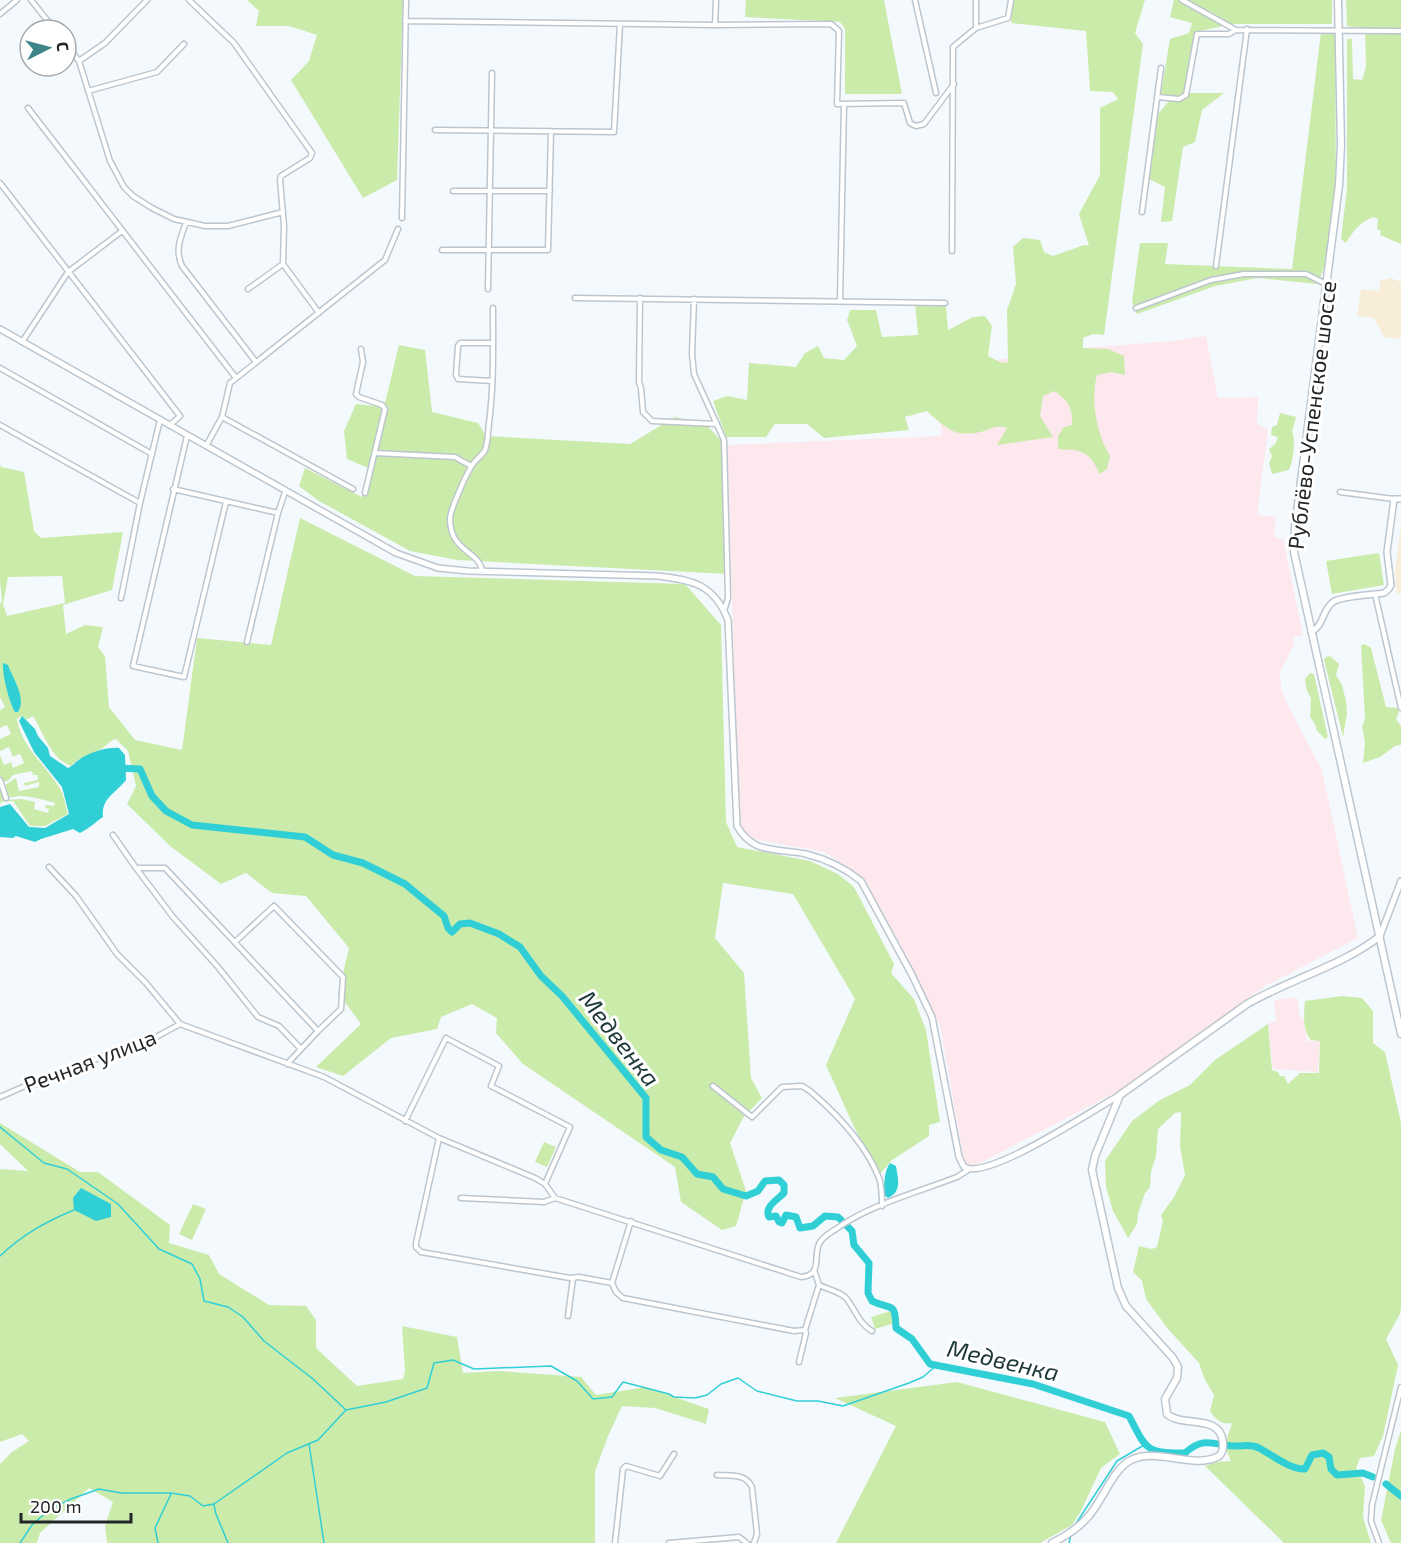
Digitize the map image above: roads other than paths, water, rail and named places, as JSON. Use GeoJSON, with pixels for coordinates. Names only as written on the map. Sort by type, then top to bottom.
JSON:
{"type":"FeatureCollection","features":[{"type":"Feature","properties":{"kind":"main road","name":"Рублёво-Успенское шоссе"},"geometry":{"type":"LineString","coordinates":[[1338,0],[1341,162],[1294,539],[1295,562],[1401,1034]]}},
{"type":"Feature","properties":{"kind":"main road"},"geometry":{"type":"LineString","coordinates":[[1052,1543],[1088,1518],[1119,1471],[1133,1459],[1154,1456],[1207,1460],[1219,1456],[1223,1450],[1222,1438],[1218,1429],[1208,1424],[1176,1419],[1167,1414],[1165,1400],[1177,1378],[1178,1367],[1173,1358],[1126,1306],[1118,1288],[1092,1170],[1095,1156],[1120,1095],[1247,1004],[1267,992],[1360,950],[1380,936]]}},
{"type":"Feature","properties":{"kind":"street"},"geometry":{"type":"LineString","coordinates":[[0,14],[17,0]]}},
{"type":"Feature","properties":{"kind":"street"},"geometry":{"type":"LineString","coordinates":[[31,0],[45,18]]}},
{"type":"Feature","properties":{"kind":"street"},"geometry":{"type":"LineString","coordinates":[[147,0],[105,43],[79,61],[104,146],[124,187],[133,196],[152,208],[186,223],[205,226],[228,226],[283,212]]}},
{"type":"Feature","properties":{"kind":"street"},"geometry":{"type":"LineString","coordinates":[[189,0],[234,43],[312,153],[310,158],[281,176],[283,264],[319,313]]}},
{"type":"Feature","properties":{"kind":"street"},"geometry":{"type":"LineString","coordinates":[[402,218],[406,0]]}},
{"type":"Feature","properties":{"kind":"street"},"geometry":{"type":"LineString","coordinates":[[715,25],[716,0]]}},
{"type":"Feature","properties":{"kind":"street"},"geometry":{"type":"LineString","coordinates":[[915,0],[936,93]]}},
{"type":"Feature","properties":{"kind":"street"},"geometry":{"type":"LineString","coordinates":[[976,0],[976,28]]}},
{"type":"Feature","properties":{"kind":"street"},"geometry":{"type":"LineString","coordinates":[[952,251],[953,46],[976,28],[1008,18],[1011,0]]}},
{"type":"Feature","properties":{"kind":"street"},"geometry":{"type":"LineString","coordinates":[[1182,0],[1236,30],[1401,31]]}},
{"type":"Feature","properties":{"kind":"street"},"geometry":{"type":"LineString","coordinates":[[405,21],[715,25],[831,24],[839,31],[837,104],[904,103],[909,123],[916,126],[924,124],[954,84]]}},
{"type":"Feature","properties":{"kind":"street"},"geometry":{"type":"LineString","coordinates":[[435,130],[614,132],[620,24]]}},
{"type":"Feature","properties":{"kind":"street"},"geometry":{"type":"LineString","coordinates":[[1157,97],[1179,99],[1186,95],[1197,34],[1229,34],[1236,30]]}},
{"type":"Feature","properties":{"kind":"street"},"geometry":{"type":"LineString","coordinates":[[1216,266],[1246,30]]}},
{"type":"Feature","properties":{"kind":"street"},"geometry":{"type":"LineString","coordinates":[[88,91],[157,72],[184,44]]}},
{"type":"Feature","properties":{"kind":"street"},"geometry":{"type":"LineString","coordinates":[[1142,212],[1161,68]]}},
{"type":"Feature","properties":{"kind":"street"},"geometry":{"type":"LineString","coordinates":[[488,289],[492,73]]}},
{"type":"Feature","properties":{"kind":"street"},"geometry":{"type":"LineString","coordinates":[[840,300],[844,104]]}},
{"type":"Feature","properties":{"kind":"street"},"geometry":{"type":"LineString","coordinates":[[28,108],[236,378]]}},
{"type":"Feature","properties":{"kind":"street"},"geometry":{"type":"LineString","coordinates":[[442,250],[548,250],[551,131]]}},
{"type":"Feature","properties":{"kind":"street"},"geometry":{"type":"LineString","coordinates":[[0,183],[180,416],[170,425]]}},
{"type":"Feature","properties":{"kind":"street"},"geometry":{"type":"LineString","coordinates":[[453,190],[550,191]]}},
{"type":"Feature","properties":{"kind":"street"},"geometry":{"type":"LineString","coordinates":[[186,223],[178,244],[178,255],[182,266],[256,362]]}},
{"type":"Feature","properties":{"kind":"street"},"geometry":{"type":"LineString","coordinates":[[206,446],[222,417],[230,383],[385,260],[398,230]]}},
{"type":"Feature","properties":{"kind":"street"},"geometry":{"type":"LineString","coordinates":[[22,342],[68,272],[122,231]]}},
{"type":"Feature","properties":{"kind":"street"},"geometry":{"type":"LineString","coordinates":[[248,289],[283,264]]}},
{"type":"Feature","properties":{"kind":"street"},"geometry":{"type":"LineString","coordinates":[[1136,308],[1211,280],[1244,274],[1306,274],[1327,285]]}},
{"type":"Feature","properties":{"kind":"street"},"geometry":{"type":"LineString","coordinates":[[575,298],[945,303]]}},
{"type":"Feature","properties":{"kind":"street"},"geometry":{"type":"LineString","coordinates":[[640,298],[639,382],[643,412],[652,421],[717,423]]}},
{"type":"Feature","properties":{"kind":"street"},"geometry":{"type":"LineString","coordinates":[[694,299],[692,354],[694,374],[724,440],[728,598],[724,610]]}},
{"type":"Feature","properties":{"kind":"street"},"geometry":{"type":"LineString","coordinates":[[482,572],[481,564],[475,557],[464,551],[450,529],[450,516],[454,500],[471,466],[484,453],[486,444],[492,381],[493,308]]}},
{"type":"Feature","properties":{"kind":"street"},"geometry":{"type":"LineString","coordinates":[[0,329],[396,553],[438,568],[482,572],[658,576],[688,579],[701,585],[724,610],[729,629],[737,826],[743,837],[750,843],[763,848],[828,861],[861,881],[873,900],[932,1017],[961,1163],[968,1170]]}},
{"type":"Feature","properties":{"kind":"street"},"geometry":{"type":"LineString","coordinates":[[492,381],[458,379],[456,375],[460,344],[493,343]]}},
{"type":"Feature","properties":{"kind":"street"},"geometry":{"type":"LineString","coordinates":[[361,349],[363,362],[356,394],[382,405],[385,409],[365,493]]}},
{"type":"Feature","properties":{"kind":"street"},"geometry":{"type":"LineString","coordinates":[[0,368],[152,454]]}},
{"type":"Feature","properties":{"kind":"street"},"geometry":{"type":"LineString","coordinates":[[222,417],[353,489]]}},
{"type":"Feature","properties":{"kind":"street"},"geometry":{"type":"LineString","coordinates":[[121,598],[160,420]]}},
{"type":"Feature","properties":{"kind":"street"},"geometry":{"type":"LineString","coordinates":[[0,425],[140,503]]}},
{"type":"Feature","properties":{"kind":"street"},"geometry":{"type":"LineString","coordinates":[[187,436],[133,666],[184,677],[226,502]]}},
{"type":"Feature","properties":{"kind":"street"},"geometry":{"type":"LineString","coordinates":[[375,453],[455,457],[471,466]]}},
{"type":"Feature","properties":{"kind":"street"},"geometry":{"type":"LineString","coordinates":[[174,489],[278,513]]}},
{"type":"Feature","properties":{"kind":"street"},"geometry":{"type":"LineString","coordinates":[[247,642],[285,492]]}},
{"type":"Feature","properties":{"kind":"street"},"geometry":{"type":"LineString","coordinates":[[1311,632],[1319,626],[1334,601],[1387,591],[1391,585],[1387,552],[1398,499],[1340,492]]}},
{"type":"Feature","properties":{"kind":"street"},"geometry":{"type":"LineString","coordinates":[[1375,594],[1401,708]]}},
{"type":"Feature","properties":{"kind":"street"},"geometry":{"type":"LineString","coordinates":[[0,780],[6,798]]}},
{"type":"Feature","properties":{"kind":"street"},"geometry":{"type":"LineString","coordinates":[[113,835],[173,917],[218,967],[258,1017],[279,1026],[301,1049]]}},
{"type":"Feature","properties":{"kind":"street"},"geometry":{"type":"LineString","coordinates":[[49,867],[76,896],[117,954],[180,1024],[324,1077],[439,1138],[525,1173],[544,1184],[555,1198],[801,1277],[808,1276],[814,1269],[817,1263],[817,1247],[822,1239],[839,1226],[882,1206],[957,1177],[968,1170],[974,1170],[1031,1148],[1120,1095]]}},
{"type":"Feature","properties":{"kind":"street"},"geometry":{"type":"LineString","coordinates":[[136,868],[165,868],[318,1031]]}},
{"type":"Feature","properties":{"kind":"street"},"geometry":{"type":"LineString","coordinates":[[1380,936],[1401,881]]}},
{"type":"Feature","properties":{"kind":"street"},"geometry":{"type":"LineString","coordinates":[[234,942],[274,906],[343,977],[341,1009],[287,1064]]}},
{"type":"Feature","properties":{"kind":"street","name":"Речная улица"},"geometry":{"type":"LineString","coordinates":[[0,1097],[25,1086],[47,1082],[107,1054],[136,1048],[180,1024]]}},
{"type":"Feature","properties":{"kind":"street"},"geometry":{"type":"LineString","coordinates":[[405,1121],[446,1038],[499,1066],[491,1086],[570,1127],[544,1184]]}},
{"type":"Feature","properties":{"kind":"street"},"geometry":{"type":"LineString","coordinates":[[712,1086],[752,1117],[782,1087],[802,1086],[810,1091],[855,1138],[870,1160],[880,1180],[882,1206]]}},
{"type":"Feature","properties":{"kind":"street"},"geometry":{"type":"LineString","coordinates":[[439,1138],[416,1247],[421,1252],[612,1283]]}},
{"type":"Feature","properties":{"kind":"street"},"geometry":{"type":"LineString","coordinates":[[461,1198],[544,1202],[555,1198]]}},
{"type":"Feature","properties":{"kind":"street"},"geometry":{"type":"LineString","coordinates":[[631,1221],[612,1283],[615,1292],[623,1298],[794,1331],[805,1330]]}},
{"type":"Feature","properties":{"kind":"street"},"geometry":{"type":"LineString","coordinates":[[799,1362],[805,1330],[819,1285],[814,1269]]}},
{"type":"Feature","properties":{"kind":"street"},"geometry":{"type":"LineString","coordinates":[[568,1316],[573,1278]]}},
{"type":"Feature","properties":{"kind":"street"},"geometry":{"type":"LineString","coordinates":[[819,1285],[847,1299],[854,1313],[872,1331]]}},
{"type":"Feature","properties":{"kind":"street"},"geometry":{"type":"LineString","coordinates":[[1379,1543],[1371,1521],[1372,1505],[1401,1387]]}},
{"type":"Feature","properties":{"kind":"street"},"geometry":{"type":"LineString","coordinates":[[615,1543],[623,1469],[626,1466],[660,1476],[674,1454]]}},
{"type":"Feature","properties":{"kind":"street"},"geometry":{"type":"LineString","coordinates":[[717,1475],[740,1476],[749,1481],[752,1487],[757,1534],[754,1543]]}},
{"type":"Feature","properties":{"kind":"street"},"geometry":{"type":"LineString","coordinates":[[669,1543],[740,1537],[747,1543]]}},
{"type":"Feature","properties":{"kind":"water"},"geometry":{"type":"Polygon","coordinates":[[[3,663],[8,665],[18,688],[21,701],[18,712],[15,712],[8,695],[3,663]]]}},
{"type":"Feature","properties":{"kind":"water"},"geometry":{"type":"Polygon","coordinates":[[[22,716],[35,729],[48,748],[50,756],[68,768],[84,756],[104,749],[119,748],[125,755],[126,780],[107,800],[103,817],[80,833],[73,829],[35,842],[16,836],[13,838],[0,837],[0,807],[10,804],[29,827],[45,828],[69,814],[62,787],[34,752],[19,721],[22,716]]]}},
{"type":"Feature","properties":{"kind":"water"},"geometry":{"type":"Polygon","coordinates":[[[890,1163],[896,1166],[898,1185],[895,1192],[888,1198],[884,1195],[884,1183],[890,1163]]]}},
{"type":"Feature","properties":{"kind":"water"},"geometry":{"type":"Polygon","coordinates":[[[81,1188],[111,1204],[111,1217],[96,1221],[74,1210],[73,1198],[81,1188]]]}},
{"type":"Feature","properties":{"kind":"waterway","name":"Медвенка"},"geometry":{"type":"LineString","coordinates":[[117,768],[140,769],[152,796],[166,811],[192,825],[305,837],[333,855],[363,863],[405,884],[444,916],[452,932],[460,924],[470,923],[499,934],[520,947],[541,976],[562,996],[646,1098],[646,1137],[661,1150],[682,1157],[697,1174],[713,1177],[723,1189],[746,1196],[758,1191],[765,1181],[779,1180],[784,1185],[784,1193],[768,1210],[769,1217],[776,1216],[779,1222],[782,1223],[786,1215],[796,1217],[800,1228],[813,1226],[825,1216],[838,1217],[852,1231],[854,1245],[869,1263],[868,1293],[872,1301],[894,1310],[896,1328],[912,1339],[930,1364],[1033,1384],[1129,1416],[1144,1442],[1149,1447],[1162,1452],[1185,1453],[1192,1447],[1205,1443],[1251,1446],[1300,1469],[1305,1469],[1312,1455],[1323,1453],[1329,1457],[1331,1469],[1337,1475],[1363,1473],[1373,1477]]}},
{"type":"Feature","properties":{"kind":"waterway"},"geometry":{"type":"LineString","coordinates":[[0,1127],[44,1163],[67,1169],[118,1204],[159,1249],[192,1264],[200,1279],[204,1301],[228,1307],[243,1317],[264,1341],[313,1379],[346,1410]]}},
{"type":"Feature","properties":{"kind":"waterway"},"geometry":{"type":"LineString","coordinates":[[0,1256],[34,1230],[74,1210]]}},
{"type":"Feature","properties":{"kind":"waterway"},"geometry":{"type":"LineString","coordinates":[[20,1543],[32,1525],[49,1510],[99,1489],[121,1493],[171,1493],[190,1496],[203,1506],[214,1504],[287,1453],[318,1440],[346,1410],[386,1402],[427,1388],[434,1363],[453,1360],[474,1369],[551,1366],[577,1381],[593,1399],[612,1397],[623,1382],[674,1397],[695,1398],[707,1395],[721,1384],[738,1378],[757,1391],[797,1401],[818,1401],[843,1406],[923,1377],[937,1365]]}},
{"type":"Feature","properties":{"kind":"waterway"},"geometry":{"type":"LineString","coordinates":[[309,1444],[324,1543]]}},
{"type":"Feature","properties":{"kind":"waterway"},"geometry":{"type":"LineString","coordinates":[[1075,1525],[1117,1461],[1144,1445]]}},
{"type":"Feature","properties":{"kind":"waterway","name":"Медвенка"},"geometry":{"type":"LineString","coordinates":[[1386,1484],[1401,1496]]}},
{"type":"Feature","properties":{"kind":"waterway"},"geometry":{"type":"LineString","coordinates":[[158,1543],[155,1528],[171,1494]]}},
{"type":"Feature","properties":{"kind":"waterway"},"geometry":{"type":"LineString","coordinates":[[214,1505],[228,1543]]}},
{"type":"Feature","properties":{"kind":"waterway"},"geometry":{"type":"LineString","coordinates":[[1069,1543],[1071,1535]]}}]}
